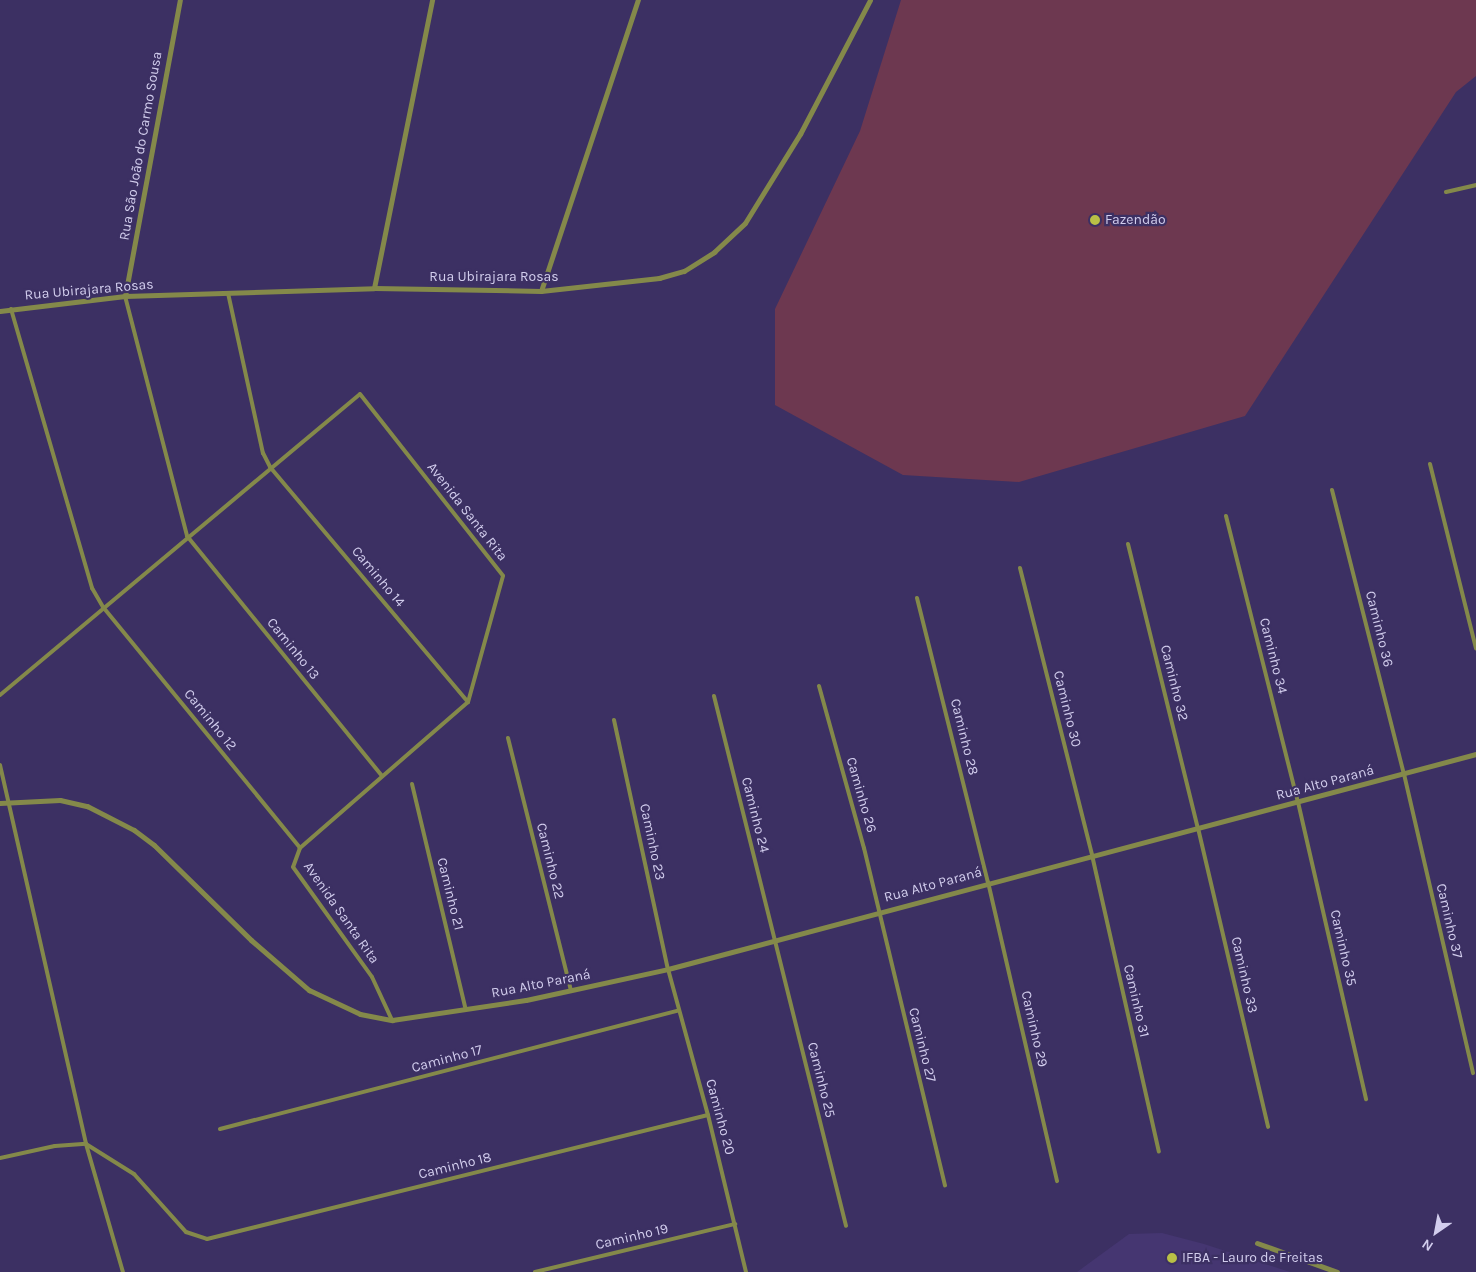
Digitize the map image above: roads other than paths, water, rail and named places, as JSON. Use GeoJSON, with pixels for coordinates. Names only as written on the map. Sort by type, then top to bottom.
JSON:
{"type":"FeatureCollection","features":[{"type":"Feature","properties":{"kind":"street","name":"Rua São João do Carmo Sousa"},"geometry":{"type":"LineString","coordinates":[[125,296],[180,0]]}},
{"type":"Feature","properties":{"kind":"street"},"geometry":{"type":"LineString","coordinates":[[374,288],[432,0]]}},
{"type":"Feature","properties":{"kind":"street"},"geometry":{"type":"LineString","coordinates":[[541,291],[638,0]]}},
{"type":"Feature","properties":{"kind":"street","name":"Rua Ubirajara Rosas"},"geometry":{"type":"LineString","coordinates":[[0,311],[125,296],[374,288],[541,291],[659,278],[684,271],[714,252],[744,223],[809,117],[870,0]]}},
{"type":"Feature","properties":{"kind":"street","name":"Rua Alto Paraná"},"geometry":{"type":"LineString","coordinates":[[0,803],[60,800],[87,806],[134,830],[309,990],[360,1014],[392,1020],[466,1010],[668,969],[878,911],[1476,754]]}},
{"type":"Feature","properties":{"kind":"street"},"geometry":{"type":"LineString","coordinates":[[1257,1242],[1338,1272]]}},
{"type":"Feature","properties":{"kind":"lane"},"geometry":{"type":"LineString","coordinates":[[1446,192],[1476,185]]}},
{"type":"Feature","properties":{"kind":"lane","name":"Caminho 14"},"geometry":{"type":"LineString","coordinates":[[228,293],[263,453],[270,467],[468,702]]}},
{"type":"Feature","properties":{"kind":"lane"},"geometry":{"type":"LineString","coordinates":[[125,296],[187,536]]}},
{"type":"Feature","properties":{"kind":"lane","name":"Caminho 12"},"geometry":{"type":"LineString","coordinates":[[11,309],[92,588],[103,607],[300,848]]}},
{"type":"Feature","properties":{"kind":"lane","name":"Avenida Santa Rita"},"geometry":{"type":"LineString","coordinates":[[0,695],[187,536],[360,394],[502,576],[468,702],[300,848],[293,867],[372,977],[392,1020]]}},
{"type":"Feature","properties":{"kind":"lane"},"geometry":{"type":"LineString","coordinates":[[1430,464],[1476,648]]}},
{"type":"Feature","properties":{"kind":"lane","name":"Caminho 36"},"geometry":{"type":"LineString","coordinates":[[1332,490],[1404,774]]}},
{"type":"Feature","properties":{"kind":"lane","name":"Caminho 34"},"geometry":{"type":"LineString","coordinates":[[1226,516],[1298,802]]}},
{"type":"Feature","properties":{"kind":"lane","name":"Caminho 13"},"geometry":{"type":"LineString","coordinates":[[187,536],[382,776]]}},
{"type":"Feature","properties":{"kind":"lane","name":"Caminho 32"},"geometry":{"type":"LineString","coordinates":[[1128,544],[1198,828]]}},
{"type":"Feature","properties":{"kind":"lane","name":"Caminho 30"},"geometry":{"type":"LineString","coordinates":[[1020,568],[1092,855]]}},
{"type":"Feature","properties":{"kind":"lane","name":"Caminho 28"},"geometry":{"type":"LineString","coordinates":[[917,598],[988,882]]}},
{"type":"Feature","properties":{"kind":"lane","name":"Caminho 26"},"geometry":{"type":"LineString","coordinates":[[819,686],[864,848],[878,911]]}},
{"type":"Feature","properties":{"kind":"lane","name":"Caminho 24"},"geometry":{"type":"LineString","coordinates":[[714,696],[774,939]]}},
{"type":"Feature","properties":{"kind":"lane","name":"Caminho 23"},"geometry":{"type":"LineString","coordinates":[[614,720],[668,969]]}},
{"type":"Feature","properties":{"kind":"lane","name":"Caminho 22"},"geometry":{"type":"LineString","coordinates":[[508,738],[571,990]]}},
{"type":"Feature","properties":{"kind":"lane"},"geometry":{"type":"LineString","coordinates":[[0,765],[86,1144],[123,1272]]}},
{"type":"Feature","properties":{"kind":"lane","name":"Caminho 37"},"geometry":{"type":"LineString","coordinates":[[1404,774],[1473,1073]]}},
{"type":"Feature","properties":{"kind":"lane","name":"Caminho 21"},"geometry":{"type":"LineString","coordinates":[[412,784],[466,1010]]}},
{"type":"Feature","properties":{"kind":"lane","name":"Caminho 35"},"geometry":{"type":"LineString","coordinates":[[1298,802],[1366,1099]]}},
{"type":"Feature","properties":{"kind":"lane","name":"Caminho 33"},"geometry":{"type":"LineString","coordinates":[[1198,828],[1268,1127]]}},
{"type":"Feature","properties":{"kind":"lane","name":"Caminho 31"},"geometry":{"type":"LineString","coordinates":[[1092,855],[1159,1152]]}},
{"type":"Feature","properties":{"kind":"lane","name":"Caminho 29"},"geometry":{"type":"LineString","coordinates":[[988,882],[1057,1181]]}},
{"type":"Feature","properties":{"kind":"lane","name":"Caminho 27"},"geometry":{"type":"LineString","coordinates":[[878,911],[945,1185]]}},
{"type":"Feature","properties":{"kind":"lane","name":"Caminho 25"},"geometry":{"type":"LineString","coordinates":[[774,939],[846,1226]]}},
{"type":"Feature","properties":{"kind":"lane","name":"Caminho 20"},"geometry":{"type":"LineString","coordinates":[[668,969],[708,1115],[746,1272]]}},
{"type":"Feature","properties":{"kind":"lane","name":"Caminho 17"},"geometry":{"type":"LineString","coordinates":[[220,1129],[679,1010]]}},
{"type":"Feature","properties":{"kind":"lane","name":"Caminho 18"},"geometry":{"type":"LineString","coordinates":[[86,1144],[134,1174],[186,1232],[206,1239],[708,1115]]}},
{"type":"Feature","properties":{"kind":"lane"},"geometry":{"type":"LineString","coordinates":[[0,1158],[55,1146],[86,1144]]}},
{"type":"Feature","properties":{"kind":"lane","name":"Caminho 19"},"geometry":{"type":"LineString","coordinates":[[535,1272],[735,1224]]}},
{"type":"Feature","properties":{"kind":"place","name":"Fazendão"},"geometry":{"type":"Point","coordinates":[1095,220]}},
{"type":"Feature","properties":{"kind":"place","name":"IFBA - Lauro de Freitas"},"geometry":{"type":"Point","coordinates":[1172,1258]}}]}
